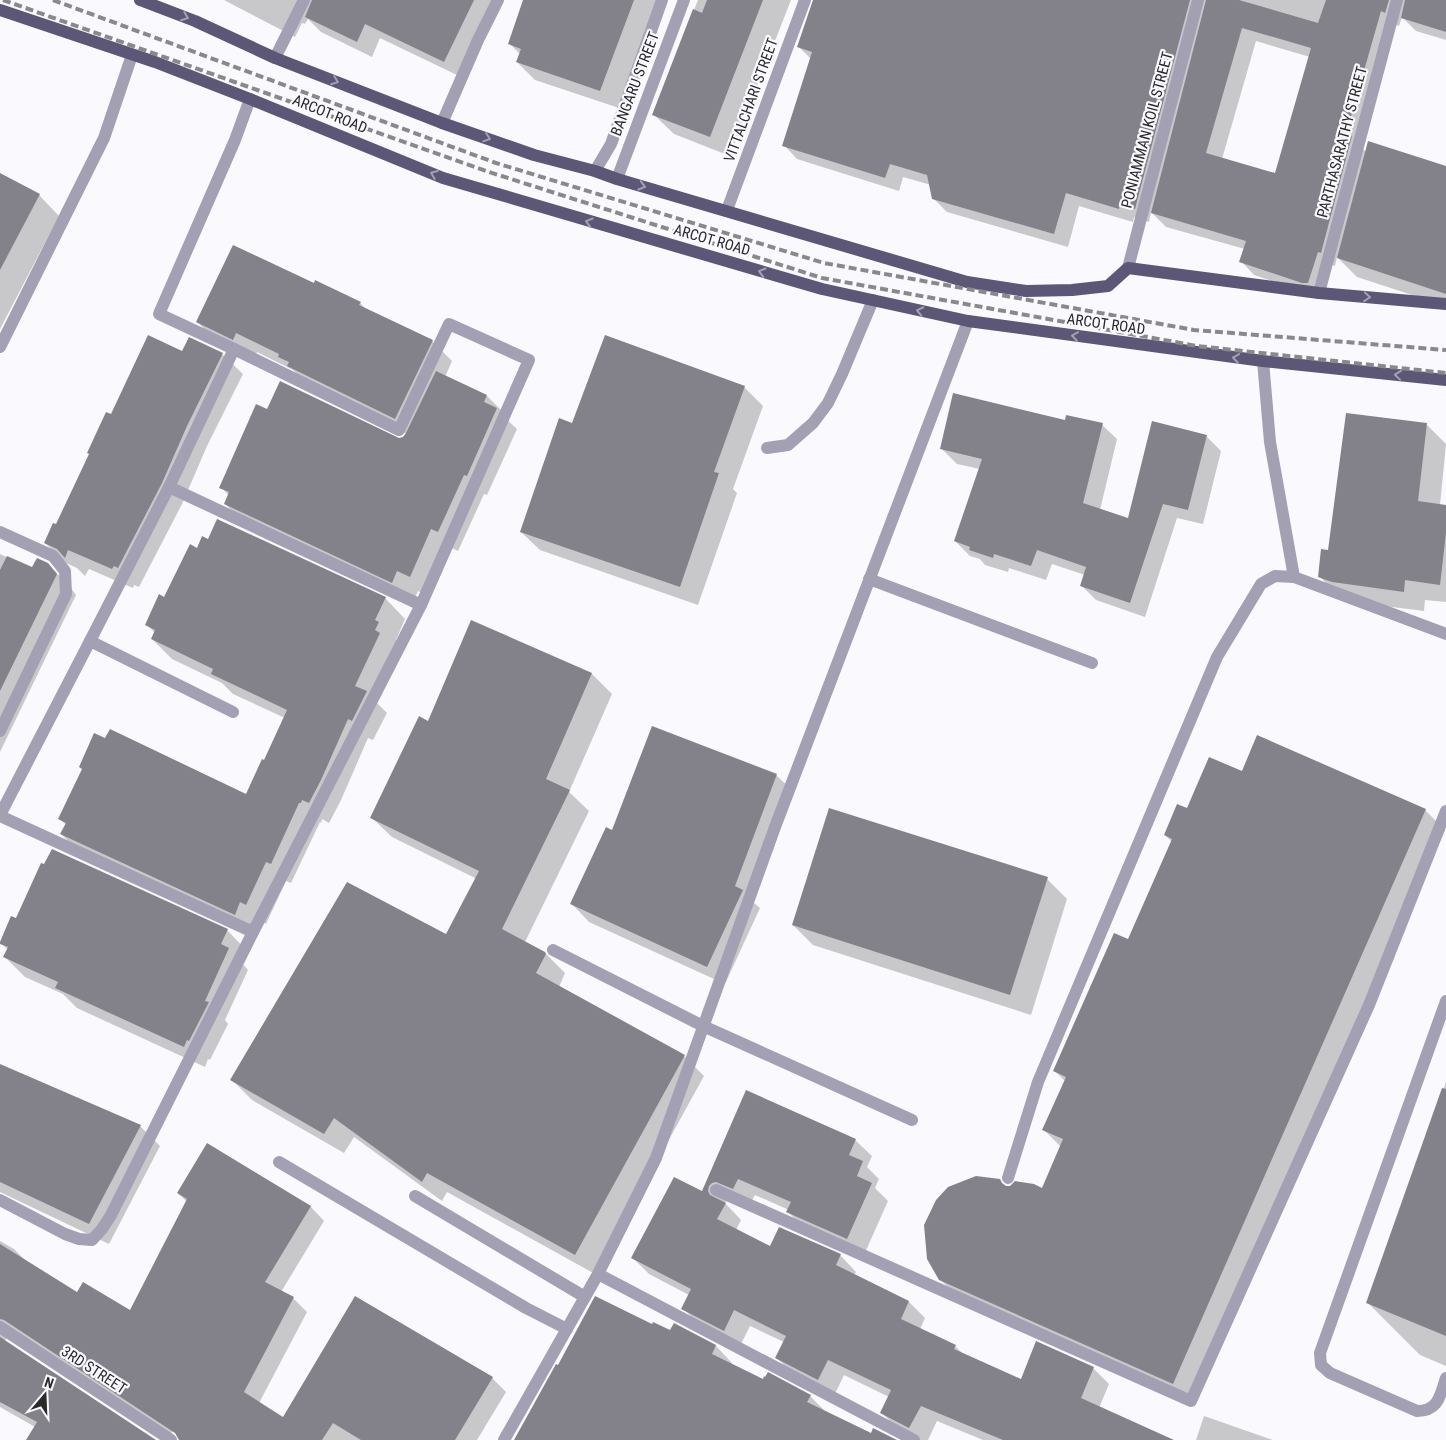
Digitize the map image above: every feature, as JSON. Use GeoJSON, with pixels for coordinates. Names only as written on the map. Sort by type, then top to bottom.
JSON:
{"type":"FeatureCollection","features":[{"type":"Feature","properties":{"kind":"main road","name":"ARCOT ROAD"},"geometry":{"type":"LineString","coordinates":[[140,0],[195,21],[276,58],[442,123],[534,155],[595,171],[968,282],[1026,291],[1072,290],[1108,286],[1128,268]]}},
{"type":"Feature","properties":{"kind":"main road","name":"ARCOT ROAD"},"geometry":{"type":"LineString","coordinates":[[1,11],[155,62],[443,178],[813,286],[968,321],[1263,362],[1446,380]]}},
{"type":"Feature","properties":{"kind":"main road"},"geometry":{"type":"LineString","coordinates":[[1128,268],[1319,293],[1446,304]]}},
{"type":"Feature","properties":{"kind":"street"},"geometry":{"type":"LineString","coordinates":[[276,58],[304,0]]}},
{"type":"Feature","properties":{"kind":"street"},"geometry":{"type":"LineString","coordinates":[[442,123],[478,40],[498,0]]}},
{"type":"Feature","properties":{"kind":"street"},"geometry":{"type":"LineString","coordinates":[[595,171],[610,144],[662,0]]}},
{"type":"Feature","properties":{"kind":"street","name":"BANGARU STREET"},"geometry":{"type":"LineString","coordinates":[[617,179],[684,0]]}},
{"type":"Feature","properties":{"kind":"street","name":"VITTALCHARI STREET"},"geometry":{"type":"LineString","coordinates":[[727,210],[805,0]]}},
{"type":"Feature","properties":{"kind":"street","name":"PONIAMMAN KOIL STREET"},"geometry":{"type":"LineString","coordinates":[[1128,268],[1198,0]]}},
{"type":"Feature","properties":{"kind":"street","name":"PARTHASARATHY STREET"},"geometry":{"type":"LineString","coordinates":[[1319,293],[1397,0]]}},
{"type":"Feature","properties":{"kind":"street"},"geometry":{"type":"LineString","coordinates":[[0,347],[104,138],[132,55]]}},
{"type":"Feature","properties":{"kind":"street"},"geometry":{"type":"LineString","coordinates":[[0,1200],[65,1234],[79,1239],[92,1240],[111,1215],[253,932],[421,605],[529,360],[449,324],[399,430],[159,314],[235,140],[250,99]]}},
{"type":"Feature","properties":{"kind":"street"},"geometry":{"type":"LineString","coordinates":[[767,448],[788,445],[813,422],[828,403],[873,300]]}},
{"type":"Feature","properties":{"kind":"street"},"geometry":{"type":"LineString","coordinates":[[504,1440],[598,1274],[656,1158],[775,827],[968,321]]}},
{"type":"Feature","properties":{"kind":"street"},"geometry":{"type":"LineString","coordinates":[[234,349],[170,486],[0,816],[253,932]]}},
{"type":"Feature","properties":{"kind":"street"},"geometry":{"type":"LineString","coordinates":[[1263,362],[1270,442],[1294,577]]}},
{"type":"Feature","properties":{"kind":"street"},"geometry":{"type":"LineString","coordinates":[[170,486],[421,605]]}},
{"type":"Feature","properties":{"kind":"street"},"geometry":{"type":"LineString","coordinates":[[0,532],[53,556],[65,571],[66,594],[0,731]]}},
{"type":"Feature","properties":{"kind":"street"},"geometry":{"type":"LineString","coordinates":[[1008,1178],[1038,1082],[1217,657],[1260,584],[1275,576],[1294,577],[1446,634]]}},
{"type":"Feature","properties":{"kind":"street"},"geometry":{"type":"LineString","coordinates":[[870,579],[1092,664]]}},
{"type":"Feature","properties":{"kind":"street"},"geometry":{"type":"LineString","coordinates":[[90,641],[233,712]]}},
{"type":"Feature","properties":{"kind":"street"},"geometry":{"type":"LineString","coordinates":[[716,1190],[1191,1400],[1370,1006],[1446,811]]}},
{"type":"Feature","properties":{"kind":"street"},"geometry":{"type":"LineString","coordinates":[[553,950],[703,1026],[912,1120]]}},
{"type":"Feature","properties":{"kind":"street"},"geometry":{"type":"LineString","coordinates":[[1446,1001],[1320,1353],[1321,1365],[1330,1373],[1417,1411],[1427,1411],[1437,1403],[1446,1378]]}},
{"type":"Feature","properties":{"kind":"street"},"geometry":{"type":"LineString","coordinates":[[279,1162],[526,1308],[567,1329]]}},
{"type":"Feature","properties":{"kind":"street"},"geometry":{"type":"LineString","coordinates":[[415,1196],[585,1297]]}},
{"type":"Feature","properties":{"kind":"street"},"geometry":{"type":"LineString","coordinates":[[598,1274],[914,1440]]}},
{"type":"Feature","properties":{"kind":"street","name":"3RD STREET"},"geometry":{"type":"LineString","coordinates":[[0,1328],[171,1440]]}},
{"type":"Feature","properties":{"kind":"building"},"geometry":{"type":"Polygon","coordinates":[[[312,0],[474,0],[444,62],[365,24],[357,42],[305,17],[312,0]]]}},
{"type":"Feature","properties":{"kind":"building"},"geometry":{"type":"Polygon","coordinates":[[[523,0],[634,0],[600,91],[516,62],[521,49],[508,44],[523,0]]]}},
{"type":"Feature","properties":{"kind":"building"},"geometry":{"type":"Polygon","coordinates":[[[707,0],[763,0],[710,137],[652,115],[693,9],[702,13],[707,0]]]}},
{"type":"Feature","properties":{"kind":"building"},"geometry":{"type":"Polygon","coordinates":[[[813,0],[1190,0],[1135,209],[1120,204],[1119,209],[1066,193],[1054,234],[932,199],[927,175],[890,164],[885,178],[782,146],[812,52],[797,47],[813,0]]]}},
{"type":"Feature","properties":{"kind":"building"},"geometry":{"type":"Polygon","coordinates":[[[1206,0],[1239,0],[1318,23],[1326,0],[1389,0],[1385,13],[1381,11],[1346,134],[1352,136],[1321,253],[1318,252],[1308,283],[1302,283],[1239,262],[1246,241],[1151,213],[1206,0]],[[1242,28],[1206,153],[1275,173],[1311,48],[1242,28]]]}},
{"type":"Feature","properties":{"kind":"building"},"geometry":{"type":"Polygon","coordinates":[[[1405,0],[1446,0],[1446,32],[1401,18],[1405,0]]]}},
{"type":"Feature","properties":{"kind":"building"},"geometry":{"type":"Polygon","coordinates":[[[1368,141],[1446,166],[1446,294],[1337,258],[1368,141]]]}},
{"type":"Feature","properties":{"kind":"building"},"geometry":{"type":"Polygon","coordinates":[[[0,173],[40,194],[0,270],[0,173]]]}},
{"type":"Feature","properties":{"kind":"building"},"geometry":{"type":"Polygon","coordinates":[[[233,245],[314,283],[315,280],[361,302],[359,305],[433,340],[395,419],[287,366],[289,362],[278,357],[279,354],[236,333],[233,340],[196,322],[233,245]]]}},
{"type":"Feature","properties":{"kind":"building"},"geometry":{"type":"Polygon","coordinates":[[[148,335],[182,351],[189,337],[223,353],[187,426],[162,483],[118,568],[114,566],[112,569],[68,550],[65,558],[57,549],[44,543],[53,523],[56,524],[89,454],[87,453],[106,412],[111,414],[148,335]]]}},
{"type":"Feature","properties":{"kind":"building"},"geometry":{"type":"Polygon","coordinates":[[[605,335],[745,386],[714,472],[719,473],[680,587],[520,532],[559,418],[572,423],[605,335]]]}},
{"type":"Feature","properties":{"kind":"building"},"geometry":{"type":"Polygon","coordinates":[[[436,371],[487,395],[484,402],[497,408],[467,476],[464,475],[438,532],[431,529],[410,577],[397,571],[392,583],[224,504],[229,492],[219,488],[256,404],[267,409],[280,381],[399,438],[403,437],[406,433],[436,371]]]}},
{"type":"Feature","properties":{"kind":"building"},"geometry":{"type":"Polygon","coordinates":[[[953,393],[1065,420],[1066,415],[1103,423],[1083,503],[1128,518],[1152,421],[1207,435],[1188,510],[1163,504],[1130,603],[1080,586],[1086,567],[1037,550],[1031,566],[994,554],[993,558],[969,550],[970,547],[954,541],[982,459],[940,449],[953,393]]]}},
{"type":"Feature","properties":{"kind":"building"},"geometry":{"type":"Polygon","coordinates":[[[1346,413],[1427,423],[1418,501],[1446,505],[1446,533],[1440,585],[1405,580],[1404,592],[1332,582],[1318,577],[1321,549],[1328,550],[1346,413]]]}},
{"type":"Feature","properties":{"kind":"building"},"geometry":{"type":"Polygon","coordinates":[[[217,519],[386,597],[375,620],[379,622],[375,630],[380,633],[355,686],[367,691],[352,721],[348,719],[309,803],[302,800],[299,803],[271,864],[266,862],[246,905],[240,902],[235,915],[60,834],[66,823],[58,819],[82,769],[79,767],[94,733],[105,738],[110,729],[246,794],[287,710],[211,674],[213,669],[151,639],[155,630],[145,625],[159,594],[164,597],[190,544],[197,548],[202,536],[208,539],[217,519]]]}},
{"type":"Feature","properties":{"kind":"building"},"geometry":{"type":"Polygon","coordinates":[[[7,556],[32,567],[37,558],[48,563],[57,574],[0,691],[0,570],[7,556]]]}},
{"type":"Feature","properties":{"kind":"building"},"geometry":{"type":"Polygon","coordinates":[[[471,620],[592,673],[546,779],[570,790],[502,929],[545,952],[546,954],[536,973],[685,1055],[575,1255],[427,1173],[422,1182],[334,1118],[324,1134],[230,1080],[347,882],[446,934],[479,871],[370,818],[419,716],[428,721],[471,620]]]}},
{"type":"Feature","properties":{"kind":"building"},"geometry":{"type":"Polygon","coordinates":[[[652,726],[777,774],[735,886],[743,890],[707,967],[570,904],[606,827],[612,830],[652,726]]]}},
{"type":"Feature","properties":{"kind":"building"},"geometry":{"type":"Polygon","coordinates":[[[1257,735],[1426,809],[1173,1384],[939,1280],[927,1259],[924,1225],[936,1200],[948,1187],[976,1176],[1000,1179],[1006,1186],[1010,1186],[1015,1181],[1034,1184],[1042,1188],[1063,1139],[1042,1130],[1066,1077],[1053,1071],[1114,933],[1128,939],[1172,839],[1164,835],[1177,804],[1187,808],[1209,757],[1242,771],[1257,735]]]}},
{"type":"Feature","properties":{"kind":"building"},"geometry":{"type":"Polygon","coordinates":[[[829,808],[1048,877],[1010,995],[792,925],[829,808]]]}},
{"type":"Feature","properties":{"kind":"building"},"geometry":{"type":"Polygon","coordinates":[[[52,849],[228,929],[221,944],[229,948],[205,1001],[209,1002],[184,1047],[55,988],[58,982],[3,957],[8,947],[0,944],[0,942],[11,916],[16,918],[41,863],[44,864],[52,849]]]}},
{"type":"Feature","properties":{"kind":"building"},"geometry":{"type":"Polygon","coordinates":[[[0,1064],[141,1125],[89,1224],[0,1182],[0,1064]]]}},
{"type":"Feature","properties":{"kind":"building"},"geometry":{"type":"Polygon","coordinates":[[[1442,1088],[1446,1089],[1446,1336],[1366,1303],[1442,1088]]]}},
{"type":"Feature","properties":{"kind":"building"},"geometry":{"type":"Polygon","coordinates":[[[746,1090],[856,1139],[849,1155],[863,1161],[857,1176],[872,1183],[847,1239],[786,1212],[791,1202],[738,1179],[733,1189],[716,1182],[709,1186],[708,1191],[710,1195],[726,1203],[717,1219],[770,1246],[779,1227],[841,1254],[836,1265],[909,1301],[901,1319],[956,1345],[954,1349],[1021,1379],[1036,1341],[1094,1367],[1081,1398],[1174,1440],[1003,1440],[921,1406],[909,1428],[880,1413],[891,1390],[828,1360],[818,1380],[775,1358],[786,1336],[734,1310],[724,1331],[681,1309],[691,1289],[631,1258],[674,1177],[702,1191],[746,1090]]]}},
{"type":"Feature","properties":{"kind":"building"},"geometry":{"type":"Polygon","coordinates":[[[207,1143],[311,1206],[265,1282],[294,1297],[244,1392],[283,1417],[355,1296],[493,1377],[455,1440],[361,1440],[333,1423],[322,1440],[179,1440],[175,1433],[0,1319],[0,1244],[77,1292],[83,1282],[130,1310],[187,1199],[177,1193],[207,1143]]]}},
{"type":"Feature","properties":{"kind":"building"},"geometry":{"type":"Polygon","coordinates":[[[595,1296],[652,1324],[653,1322],[670,1330],[674,1323],[716,1345],[712,1354],[763,1379],[768,1372],[811,1395],[807,1402],[871,1433],[873,1428],[897,1440],[514,1440],[556,1364],[558,1365],[595,1296]]]}},
{"type":"Feature","properties":{"kind":"building"},"geometry":{"type":"Polygon","coordinates":[[[0,1337],[156,1440],[26,1440],[37,1422],[0,1402],[0,1337]]]}},
{"type":"Feature","properties":{"kind":"railway"},"geometry":{"type":"LineString","coordinates":[[3,0],[489,172],[822,278],[1197,346],[1446,373]]}},
{"type":"Feature","properties":{"kind":"railway"},"geometry":{"type":"LineString","coordinates":[[53,0],[496,163],[824,263],[1194,330],[1446,350]]}}]}
